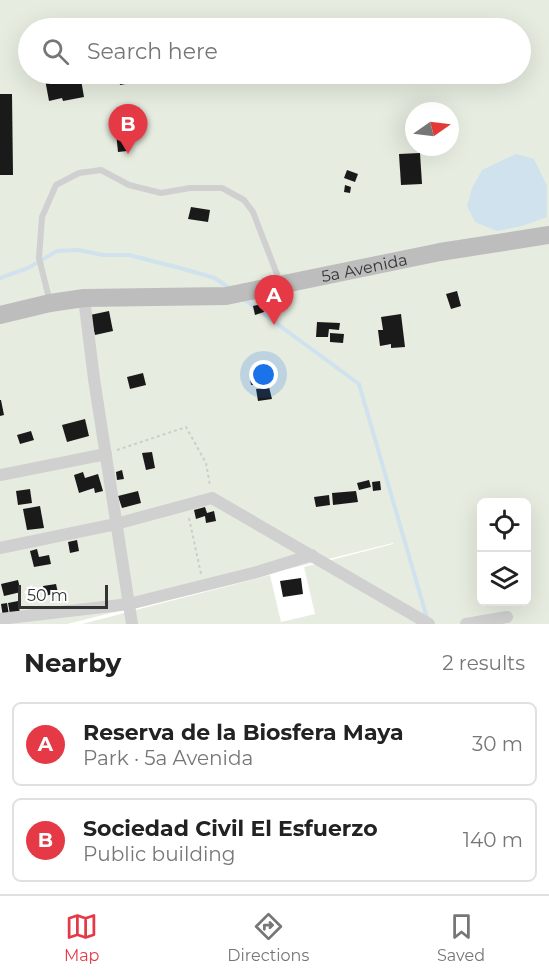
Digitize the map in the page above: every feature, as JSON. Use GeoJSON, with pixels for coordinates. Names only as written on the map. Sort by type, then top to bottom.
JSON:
{"type":"FeatureCollection","features":[{"type":"Feature","properties":{"kind":"street","name":"5a Avenida"},"geometry":{"type":"LineString","coordinates":[[0,315],[50,303],[84,298],[226,296],[440,252],[549,235]]}},
{"type":"Feature","properties":{"kind":"street"},"geometry":{"type":"LineString","coordinates":[[84,298],[94,379],[132,624]]}},
{"type":"Feature","properties":{"kind":"street"},"geometry":{"type":"LineString","coordinates":[[0,475],[106,454]]}},
{"type":"Feature","properties":{"kind":"street"},"geometry":{"type":"LineString","coordinates":[[0,548],[116,524],[212,498],[429,624]]}},
{"type":"Feature","properties":{"kind":"street"},"geometry":{"type":"LineString","coordinates":[[0,622],[129,604],[256,572],[312,555]]}},
{"type":"Feature","properties":{"kind":"street"},"geometry":{"type":"LineString","coordinates":[[465,624],[507,617]]}},
{"type":"Feature","properties":{"kind":"lane"},"geometry":{"type":"LineString","coordinates":[[50,303],[39,258],[42,217],[56,185],[78,173],[101,170],[129,185],[161,193],[190,188],[222,188],[244,200],[253,212],[281,285]]}},
{"type":"Feature","properties":{"kind":"path"},"geometry":{"type":"LineString","coordinates":[[106,454],[186,427],[206,463],[212,498]]}},
{"type":"Feature","properties":{"kind":"path"},"geometry":{"type":"LineString","coordinates":[[186,505],[204,585]]}},
{"type":"Feature","properties":{"kind":"shaded area"},"geometry":{"type":"Polygon","coordinates":[[[0,0],[549,0],[549,624],[82,624],[270,575],[281,622],[315,614],[304,567],[393,543],[67,624],[0,624],[0,0]]]}},
{"type":"Feature","properties":{"kind":"water"},"geometry":{"type":"Polygon","coordinates":[[[516,154],[534,159],[547,186],[547,217],[522,226],[497,231],[475,222],[467,206],[472,188],[482,170],[516,154]]]}},
{"type":"Feature","properties":{"kind":"building"},"geometry":{"type":"Polygon","coordinates":[[[46,84],[82,84],[84,97],[49,101],[46,84]]]}},
{"type":"Feature","properties":{"kind":"building"},"geometry":{"type":"Polygon","coordinates":[[[0,94],[12,94],[13,175],[0,175],[0,94]]]}},
{"type":"Feature","properties":{"kind":"building"},"geometry":{"type":"Polygon","coordinates":[[[133,107],[136,119],[126,121],[123,109],[133,107]]]}},
{"type":"Feature","properties":{"kind":"building"},"geometry":{"type":"Polygon","coordinates":[[[125,131],[127,151],[118,152],[116,132],[125,131]]]}},
{"type":"Feature","properties":{"kind":"building"},"geometry":{"type":"Polygon","coordinates":[[[399,154],[420,156],[422,184],[401,185],[399,154]]]}},
{"type":"Feature","properties":{"kind":"building"},"geometry":{"type":"Polygon","coordinates":[[[347,170],[358,174],[355,182],[344,178],[347,170]]]}},
{"type":"Feature","properties":{"kind":"building"},"geometry":{"type":"Polygon","coordinates":[[[345,185],[351,187],[350,193],[344,192],[345,185]]]}},
{"type":"Feature","properties":{"kind":"building"},"geometry":{"type":"Polygon","coordinates":[[[191,207],[210,210],[208,222],[188,219],[191,207]]]}},
{"type":"Feature","properties":{"kind":"building"},"geometry":{"type":"Polygon","coordinates":[[[457,291],[461,306],[451,309],[446,294],[457,291]]]}},
{"type":"Feature","properties":{"kind":"building"},"geometry":{"type":"Polygon","coordinates":[[[262,304],[264,312],[255,315],[253,306],[262,304]]]}},
{"type":"Feature","properties":{"kind":"building"},"geometry":{"type":"Polygon","coordinates":[[[109,311],[113,331],[95,335],[90,315],[109,311]]]}},
{"type":"Feature","properties":{"kind":"building"},"geometry":{"type":"Polygon","coordinates":[[[401,314],[405,347],[391,348],[391,344],[380,346],[378,330],[383,330],[381,317],[401,314]]]}},
{"type":"Feature","properties":{"kind":"building"},"geometry":{"type":"Polygon","coordinates":[[[317,322],[340,323],[339,330],[329,329],[328,337],[316,337],[317,322]]]}},
{"type":"Feature","properties":{"kind":"building"},"geometry":{"type":"Polygon","coordinates":[[[330,333],[344,334],[343,343],[330,342],[330,333]]]}},
{"type":"Feature","properties":{"kind":"building"},"geometry":{"type":"Polygon","coordinates":[[[260,371],[262,384],[251,385],[249,372],[260,371]]]}},
{"type":"Feature","properties":{"kind":"building"},"geometry":{"type":"Polygon","coordinates":[[[143,373],[146,385],[130,389],[127,377],[143,373]]]}},
{"type":"Feature","properties":{"kind":"building"},"geometry":{"type":"Polygon","coordinates":[[[269,387],[272,399],[258,401],[256,389],[269,387]]]}},
{"type":"Feature","properties":{"kind":"building"},"geometry":{"type":"Polygon","coordinates":[[[0,400],[4,415],[0,416],[0,400]]]}},
{"type":"Feature","properties":{"kind":"building"},"geometry":{"type":"Polygon","coordinates":[[[85,419],[89,436],[67,442],[62,425],[85,419]]]}},
{"type":"Feature","properties":{"kind":"building"},"geometry":{"type":"Polygon","coordinates":[[[31,431],[34,440],[20,444],[17,435],[31,431]]]}},
{"type":"Feature","properties":{"kind":"building"},"geometry":{"type":"Polygon","coordinates":[[[152,452],[155,468],[146,470],[142,453],[152,452]]]}},
{"type":"Feature","properties":{"kind":"building"},"geometry":{"type":"Polygon","coordinates":[[[122,470],[124,479],[117,480],[116,472],[122,470]]]}},
{"type":"Feature","properties":{"kind":"building"},"geometry":{"type":"Polygon","coordinates":[[[83,472],[85,478],[98,474],[103,491],[95,493],[94,488],[79,493],[74,475],[83,472]]]}},
{"type":"Feature","properties":{"kind":"building"},"geometry":{"type":"Polygon","coordinates":[[[369,480],[371,487],[359,490],[357,483],[369,480]]]}},
{"type":"Feature","properties":{"kind":"building"},"geometry":{"type":"Polygon","coordinates":[[[380,481],[381,490],[373,491],[372,482],[380,481]]]}},
{"type":"Feature","properties":{"kind":"building"},"geometry":{"type":"Polygon","coordinates":[[[30,489],[32,503],[18,505],[16,491],[30,489]]]}},
{"type":"Feature","properties":{"kind":"building"},"geometry":{"type":"Polygon","coordinates":[[[138,491],[141,503],[122,508],[118,496],[138,491]]]}},
{"type":"Feature","properties":{"kind":"building"},"geometry":{"type":"Polygon","coordinates":[[[356,491],[358,502],[333,505],[332,493],[356,491]]]}},
{"type":"Feature","properties":{"kind":"building"},"geometry":{"type":"Polygon","coordinates":[[[329,495],[330,505],[316,507],[314,497],[329,495]]]}},
{"type":"Feature","properties":{"kind":"building"},"geometry":{"type":"Polygon","coordinates":[[[40,506],[44,528],[27,530],[23,509],[40,506]]]}},
{"type":"Feature","properties":{"kind":"building"},"geometry":{"type":"Polygon","coordinates":[[[205,507],[207,513],[214,511],[216,521],[206,523],[205,516],[196,519],[194,510],[205,507]]]}},
{"type":"Feature","properties":{"kind":"building"},"geometry":{"type":"Polygon","coordinates":[[[77,540],[79,551],[70,553],[68,542],[77,540]]]}},
{"type":"Feature","properties":{"kind":"building"},"geometry":{"type":"Polygon","coordinates":[[[37,549],[39,557],[49,555],[51,564],[34,567],[30,551],[37,549]]]}},
{"type":"Feature","properties":{"kind":"building"},"geometry":{"type":"Polygon","coordinates":[[[301,578],[303,594],[283,597],[280,581],[301,578]]]}},
{"type":"Feature","properties":{"kind":"building"},"geometry":{"type":"Polygon","coordinates":[[[18,580],[21,592],[4,596],[1,584],[18,580]]]}},
{"type":"Feature","properties":{"kind":"building"},"geometry":{"type":"Polygon","coordinates":[[[56,584],[58,593],[44,596],[43,586],[56,584]]]}},
{"type":"Feature","properties":{"kind":"building"},"geometry":{"type":"Polygon","coordinates":[[[18,601],[20,613],[10,614],[8,603],[18,601]]]}},
{"type":"Feature","properties":{"kind":"building"},"geometry":{"type":"Polygon","coordinates":[[[7,603],[9,615],[3,617],[1,604],[7,603]]]}},
{"type":"Feature","properties":{"kind":"waterway"},"geometry":{"type":"LineString","coordinates":[[0,278],[28,268],[57,251],[78,250],[103,255],[129,255],[215,278],[229,288]]}},
{"type":"Feature","properties":{"kind":"waterway"},"geometry":{"type":"LineString","coordinates":[[242,298],[359,384],[427,618]]}},
{"type":"Feature","properties":{"kind":"place","name":"Sociedad Civil El Esfuerzo"},"geometry":{"type":"Point","coordinates":[128,154]}},
{"type":"Feature","properties":{"kind":"place","name":"Reserva de la Biosfera Maya"},"geometry":{"type":"Point","coordinates":[274,325]}}]}
